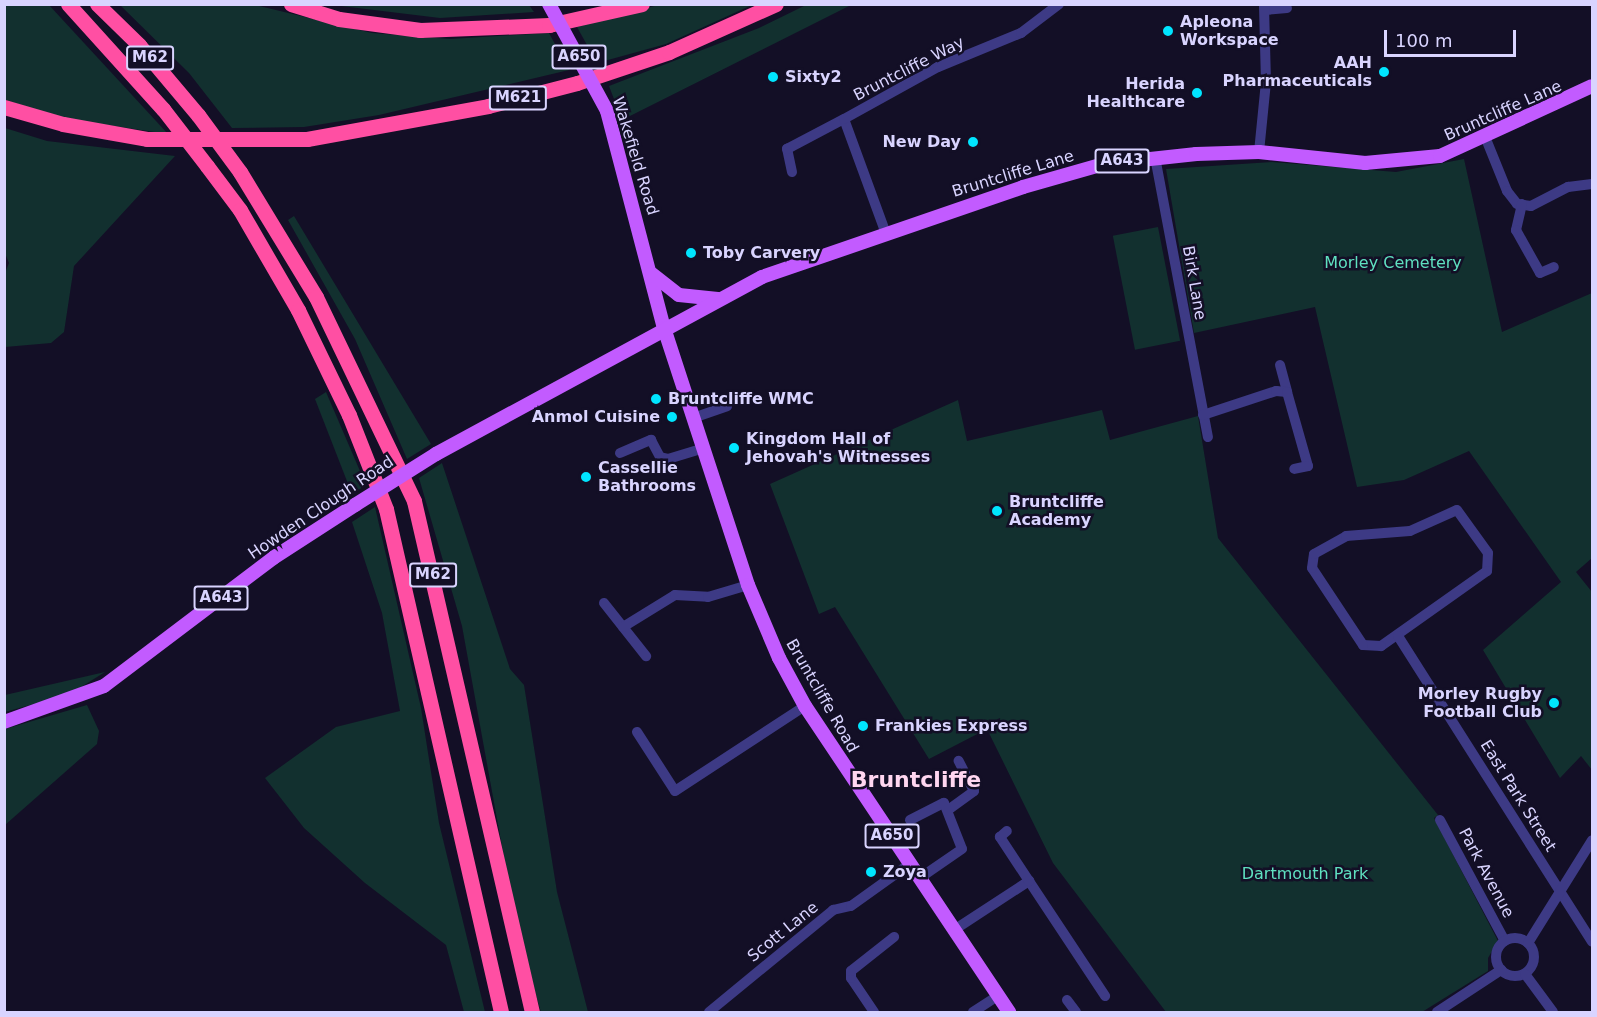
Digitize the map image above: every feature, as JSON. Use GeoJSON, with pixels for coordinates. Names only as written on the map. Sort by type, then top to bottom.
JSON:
{"type":"FeatureCollection","features":[{"type":"Feature","properties":{"kind":"highway","name":"M62"},"geometry":{"type":"LineString","coordinates":[[68,4],[163,109],[240,210],[298,310],[349,415],[386,509],[501,1012]]}},
{"type":"Feature","properties":{"kind":"highway","name":"M62"},"geometry":{"type":"LineString","coordinates":[[97,4],[139,45],[198,115],[240,172],[316,297],[414,501],[532,1012]]}},
{"type":"Feature","properties":{"kind":"highway"},"geometry":{"type":"LineString","coordinates":[[102,4],[139,45]]}},
{"type":"Feature","properties":{"kind":"highway"},"geometry":{"type":"LineString","coordinates":[[291,4],[339,19],[420,30],[549,25],[642,4]]}},
{"type":"Feature","properties":{"kind":"highway","name":"M621"},"geometry":{"type":"LineString","coordinates":[[4,107],[63,124],[147,139],[307,139],[488,106],[577,83],[669,52],[776,4]]}},
{"type":"Feature","properties":{"kind":"main road","name":"Wakefield Road"},"geometry":{"type":"LineString","coordinates":[[549,4],[607,111],[664,328]]}},
{"type":"Feature","properties":{"kind":"main road","name":"Bruntcliffe Lane"},"geometry":{"type":"LineString","coordinates":[[664,328],[762,277],[885,231],[1104,164],[1155,157],[1259,152],[1389,163],[1440,156],[1486,139],[1593,86]]}},
{"type":"Feature","properties":{"kind":"main road"},"geometry":{"type":"LineString","coordinates":[[650,272],[679,294],[720,299]]}},
{"type":"Feature","properties":{"kind":"main road","name":"Bruntcliffe Road"},"geometry":{"type":"LineString","coordinates":[[664,328],[748,585],[805,706],[1009,1012]]}},
{"type":"Feature","properties":{"kind":"main road","name":"Howden Clough Road"},"geometry":{"type":"LineString","coordinates":[[4,722],[104,686],[273,558],[355,505],[436,454],[664,328]]}},
{"type":"Feature","properties":{"kind":"street","name":"Bruntcliffe Way"},"geometry":{"type":"LineString","coordinates":[[885,231],[844,119],[938,67],[1021,33],[1059,4]]}},
{"type":"Feature","properties":{"kind":"street"},"geometry":{"type":"LineString","coordinates":[[1259,152],[1266,82],[1264,7],[1287,8]]}},
{"type":"Feature","properties":{"kind":"street"},"geometry":{"type":"LineString","coordinates":[[792,172],[787,149],[844,119]]}},
{"type":"Feature","properties":{"kind":"street"},"geometry":{"type":"LineString","coordinates":[[1486,139],[1507,191],[1522,204],[1531,206],[1585,182],[1593,184]]}},
{"type":"Feature","properties":{"kind":"street","name":"Birk Lane"},"geometry":{"type":"LineString","coordinates":[[1155,157],[1208,437]]}},
{"type":"Feature","properties":{"kind":"street"},"geometry":{"type":"LineString","coordinates":[[1522,204],[1516,230],[1535,274],[1554,267]]}},
{"type":"Feature","properties":{"kind":"street"},"geometry":{"type":"LineString","coordinates":[[1280,365],[1308,466],[1294,469]]}},
{"type":"Feature","properties":{"kind":"street"},"geometry":{"type":"LineString","coordinates":[[1203,415],[1276,391],[1287,392]]}},
{"type":"Feature","properties":{"kind":"street"},"geometry":{"type":"LineString","coordinates":[[693,418],[727,406]]}},
{"type":"Feature","properties":{"kind":"street"},"geometry":{"type":"LineString","coordinates":[[620,453],[651,440],[660,457],[668,459],[703,448]]}},
{"type":"Feature","properties":{"kind":"street"},"geometry":{"type":"LineString","coordinates":[[1457,510],[1488,553],[1487,570],[1398,636],[1381,646],[1363,645],[1312,568],[1314,554],[1346,536],[1410,531],[1446,511],[1457,510]]}},
{"type":"Feature","properties":{"kind":"street"},"geometry":{"type":"LineString","coordinates":[[623,627],[675,595],[708,597],[748,585]]}},
{"type":"Feature","properties":{"kind":"street"},"geometry":{"type":"LineString","coordinates":[[604,603],[646,656]]}},
{"type":"Feature","properties":{"kind":"street","name":"East Park Street"},"geometry":{"type":"LineString","coordinates":[[1398,636],[1593,942]]}},
{"type":"Feature","properties":{"kind":"street"},"geometry":{"type":"LineString","coordinates":[[637,732],[675,791],[805,706]]}},
{"type":"Feature","properties":{"kind":"street"},"geometry":{"type":"LineString","coordinates":[[948,810],[974,791],[959,761]]}},
{"type":"Feature","properties":{"kind":"street"},"geometry":{"type":"LineString","coordinates":[[910,820],[933,805],[944,803],[962,849],[920,878]]}},
{"type":"Feature","properties":{"kind":"street","name":"Park Avenue"},"geometry":{"type":"LineString","coordinates":[[1440,820],[1505,941]]}},
{"type":"Feature","properties":{"kind":"street"},"geometry":{"type":"LineString","coordinates":[[1000,836],[1105,996]]}},
{"type":"Feature","properties":{"kind":"street"},"geometry":{"type":"LineString","coordinates":[[1528,943],[1593,840]]}},
{"type":"Feature","properties":{"kind":"street","name":"Scott Lane"},"geometry":{"type":"LineString","coordinates":[[709,1012],[833,910],[851,906],[911,863]]}},
{"type":"Feature","properties":{"kind":"street"},"geometry":{"type":"LineString","coordinates":[[954,930],[1029,881]]}},
{"type":"Feature","properties":{"kind":"street"},"geometry":{"type":"LineString","coordinates":[[874,1012],[851,978],[851,971],[894,937]]}},
{"type":"Feature","properties":{"kind":"street"},"geometry":{"type":"LineString","coordinates":[[1517,938],[1528,943],[1534,955],[1525,974],[1511,976],[1501,970],[1496,953],[1505,941],[1517,938]]}},
{"type":"Feature","properties":{"kind":"street"},"geometry":{"type":"LineString","coordinates":[[1437,1012],[1453,1008],[1501,970]]}},
{"type":"Feature","properties":{"kind":"street"},"geometry":{"type":"LineString","coordinates":[[1525,974],[1553,1012]]}},
{"type":"Feature","properties":{"kind":"street"},"geometry":{"type":"LineString","coordinates":[[972,1012],[998,996]]}},
{"type":"Feature","properties":{"kind":"street"},"geometry":{"type":"LineString","coordinates":[[1067,1000],[1076,1012]]}},
{"type":"Feature","properties":{"kind":"green space"},"geometry":{"type":"Polygon","coordinates":[[[5,5],[49,5],[168,134],[67,119],[5,100],[5,5]]]}},
{"type":"Feature","properties":{"kind":"green space"},"geometry":{"type":"Polygon","coordinates":[[[120,5],[255,5],[372,33],[450,39],[549,33],[569,70],[379,115],[304,127],[232,128],[189,73],[120,5]]]}},
{"type":"Feature","properties":{"kind":"green space"},"geometry":{"type":"Polygon","coordinates":[[[333,5],[529,5],[534,12],[440,18],[333,5]]]}},
{"type":"Feature","properties":{"kind":"green space"},"geometry":{"type":"Polygon","coordinates":[[[658,5],[752,5],[666,44],[597,63],[577,27],[658,5]]]}},
{"type":"Feature","properties":{"kind":"green space"},"geometry":{"type":"Polygon","coordinates":[[[806,5],[851,5],[622,120],[609,86],[759,28],[806,5]]]}},
{"type":"Feature","properties":{"kind":"green space"},"geometry":{"type":"Polygon","coordinates":[[[5,128],[47,141],[175,156],[74,266],[64,332],[51,343],[5,347],[5,273],[9,263],[4,251],[5,128]]]}},
{"type":"Feature","properties":{"kind":"green space","name":"Morley Cemetery"},"geometry":{"type":"Polygon","coordinates":[[[1464,159],[1502,332],[1592,293],[1592,558],[1576,572],[1592,592],[1592,770],[1581,756],[1560,778],[1483,650],[1561,582],[1469,451],[1404,480],[1357,487],[1315,307],[1194,333],[1166,169],[1272,162],[1396,172],[1464,159]]]}},
{"type":"Feature","properties":{"kind":"green space"},"geometry":{"type":"Polygon","coordinates":[[[294,216],[431,444],[407,459],[355,339],[288,220],[294,216]]]}},
{"type":"Feature","properties":{"kind":"green space"},"geometry":{"type":"Polygon","coordinates":[[[1158,227],[1180,341],[1135,350],[1113,236],[1158,227]]]}},
{"type":"Feature","properties":{"kind":"green space"},"geometry":{"type":"Polygon","coordinates":[[[326,392],[366,485],[352,494],[315,399],[326,392]]]}},
{"type":"Feature","properties":{"kind":"green space","name":"Bruntcliffe Academy"},"geometry":{"type":"Polygon","coordinates":[[[958,400],[967,441],[1102,410],[1110,440],[1198,416],[1218,538],[1438,815],[1434,818],[1498,941],[1488,958],[1488,971],[1422,1012],[1166,1012],[1053,863],[987,729],[929,759],[835,607],[819,614],[770,484],[958,400]]]}},
{"type":"Feature","properties":{"kind":"green space"},"geometry":{"type":"Polygon","coordinates":[[[442,463],[510,669],[524,685],[557,892],[588,1012],[541,1012],[535,992],[505,863],[462,626],[419,478],[442,463]]]}},
{"type":"Feature","properties":{"kind":"green space"},"geometry":{"type":"Polygon","coordinates":[[[375,507],[421,708],[439,823],[485,1012],[464,1012],[446,945],[365,883],[304,828],[265,778],[336,727],[400,711],[382,613],[352,522],[375,507]]]}},
{"type":"Feature","properties":{"kind":"green space"},"geometry":{"type":"Polygon","coordinates":[[[105,672],[70,694],[5,712],[5,695],[105,672]]]}},
{"type":"Feature","properties":{"kind":"green space"},"geometry":{"type":"Polygon","coordinates":[[[87,705],[99,731],[97,744],[5,825],[5,729],[87,705]]]}},
{"type":"Feature","properties":{"kind":"place","name":"Apleona Workspace"},"geometry":{"type":"Point","coordinates":[1168,31]}},
{"type":"Feature","properties":{"kind":"place","name":"AAH Pharmaceuticals"},"geometry":{"type":"Point","coordinates":[1384,72]}},
{"type":"Feature","properties":{"kind":"place","name":"Sixty2"},"geometry":{"type":"Point","coordinates":[773,77]}},
{"type":"Feature","properties":{"kind":"place","name":"Herida Healthcare"},"geometry":{"type":"Point","coordinates":[1197,93]}},
{"type":"Feature","properties":{"kind":"place","name":"New Day"},"geometry":{"type":"Point","coordinates":[973,142]}},
{"type":"Feature","properties":{"kind":"place","name":"Toby Carvery"},"geometry":{"type":"Point","coordinates":[691,253]}},
{"type":"Feature","properties":{"kind":"place","name":"Bruntcliffe WMC"},"geometry":{"type":"Point","coordinates":[656,399]}},
{"type":"Feature","properties":{"kind":"place","name":"Anmol Cuisine"},"geometry":{"type":"Point","coordinates":[672,417]}},
{"type":"Feature","properties":{"kind":"place","name":"Kingdom Hall of Jehovah's Witnesses"},"geometry":{"type":"Point","coordinates":[734,448]}},
{"type":"Feature","properties":{"kind":"place","name":"Cassellie Bathrooms"},"geometry":{"type":"Point","coordinates":[586,477]}},
{"type":"Feature","properties":{"kind":"place","name":"Bruntcliffe Academy"},"geometry":{"type":"Point","coordinates":[997,511]}},
{"type":"Feature","properties":{"kind":"place","name":"Morley Rugby Football Club"},"geometry":{"type":"Point","coordinates":[1554,703]}},
{"type":"Feature","properties":{"kind":"place","name":"Frankies Express"},"geometry":{"type":"Point","coordinates":[863,726]}},
{"type":"Feature","properties":{"kind":"place","name":"Zoya"},"geometry":{"type":"Point","coordinates":[871,872]}},
{"type":"Feature","properties":{"kind":"district","name":"Bruntcliffe"},"geometry":{"type":"Point","coordinates":[916,780]}},
{"type":"Feature","properties":{"kind":"park label","name":"Dartmouth Park"},"geometry":{"type":"Point","coordinates":[1305,874]}}]}
